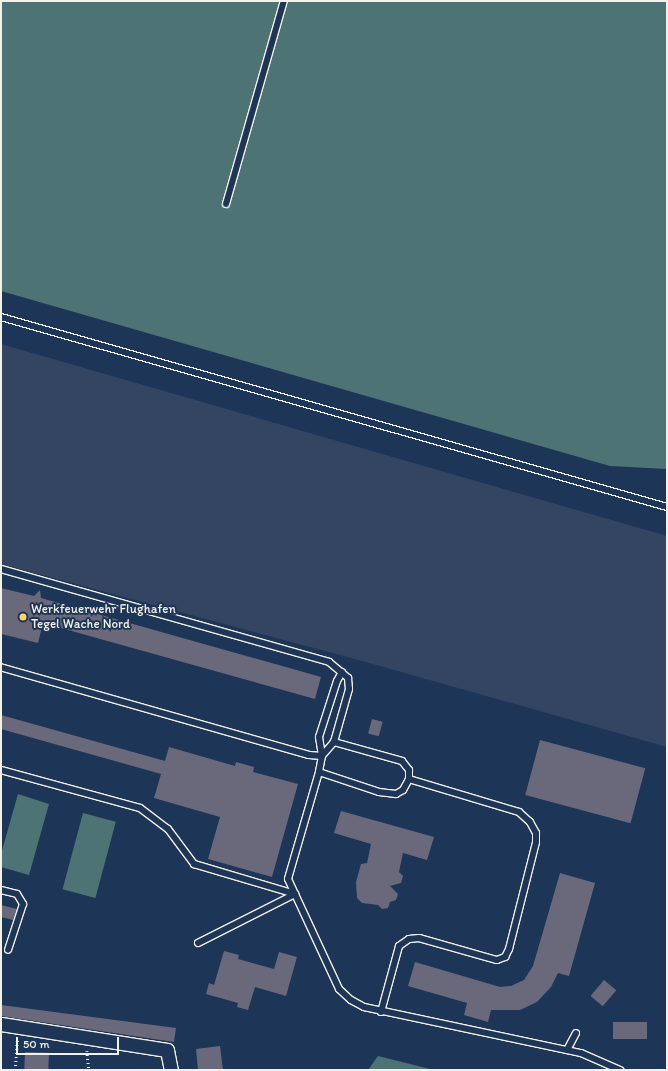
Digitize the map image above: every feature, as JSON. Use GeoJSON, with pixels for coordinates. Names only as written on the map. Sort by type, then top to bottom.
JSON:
{"type":"FeatureCollection","features":[{"type":"Feature","properties":{"kind":"street"},"geometry":{"type":"LineString","coordinates":[[1,1024],[167,1050],[171,1070]]}},
{"type":"Feature","properties":{"kind":"lane"},"geometry":{"type":"LineString","coordinates":[[226,204],[284,1]]}},
{"type":"Feature","properties":{"kind":"lane"},"geometry":{"type":"LineString","coordinates":[[1,317],[667,507]]}},
{"type":"Feature","properties":{"kind":"lane"},"geometry":{"type":"LineString","coordinates":[[1,568],[329,662],[348,678],[349,689],[334,742],[322,756]]}},
{"type":"Feature","properties":{"kind":"lane"},"geometry":{"type":"LineString","coordinates":[[1,667],[309,755],[322,756]]}},
{"type":"Feature","properties":{"kind":"lane"},"geometry":{"type":"LineString","coordinates":[[342,672],[336,681],[319,737],[322,756],[288,879],[339,989],[351,1000],[381,1012],[567,1050],[581,1054],[620,1070]]}},
{"type":"Feature","properties":{"kind":"lane"},"geometry":{"type":"LineString","coordinates":[[318,772],[379,792],[396,794],[403,790],[409,779],[409,770],[402,761],[334,742]]}},
{"type":"Feature","properties":{"kind":"lane"},"geometry":{"type":"LineString","coordinates":[[1,770],[140,808],[168,829],[194,864],[295,894]]}},
{"type":"Feature","properties":{"kind":"lane"},"geometry":{"type":"LineString","coordinates":[[381,1012],[399,946],[410,939],[419,938],[496,960],[505,957],[509,949],[536,842],[536,833],[530,822],[519,812],[409,779]]}},
{"type":"Feature","properties":{"kind":"lane"},"geometry":{"type":"LineString","coordinates":[[1,890],[17,894],[23,904],[8,950]]}},
{"type":"Feature","properties":{"kind":"lane"},"geometry":{"type":"LineString","coordinates":[[198,942],[295,894]]}},
{"type":"Feature","properties":{"kind":"lane"},"geometry":{"type":"LineString","coordinates":[[567,1050],[576,1033]]}},
{"type":"Feature","properties":{"kind":"path"},"geometry":{"type":"LineString","coordinates":[[15,1070],[17,1027]]}},
{"type":"Feature","properties":{"kind":"path"},"geometry":{"type":"LineString","coordinates":[[86,1037],[89,1070]]}},
{"type":"Feature","properties":{"kind":"shaded area"},"geometry":{"type":"Polygon","coordinates":[[[1,344],[667,536],[667,747],[366,662],[1,564],[1,344]]]}},
{"type":"Feature","properties":{"kind":"green space"},"geometry":{"type":"Polygon","coordinates":[[[1,1],[667,1],[667,469],[610,466],[1,291],[1,1]]]}},
{"type":"Feature","properties":{"kind":"green space"},"geometry":{"type":"Polygon","coordinates":[[[18,794],[49,804],[29,875],[1,867],[1,854],[18,794]]]}},
{"type":"Feature","properties":{"kind":"green space"},"geometry":{"type":"Polygon","coordinates":[[[83,813],[116,822],[95,898],[63,889],[83,813]]]}},
{"type":"Feature","properties":{"kind":"green space"},"geometry":{"type":"Polygon","coordinates":[[[378,1056],[434,1070],[368,1070],[378,1056]]]}},
{"type":"Feature","properties":{"kind":"building"},"geometry":{"type":"Polygon","coordinates":[[[1,588],[34,596],[40,590],[41,598],[321,677],[315,699],[43,623],[38,643],[1,634],[1,588]]]}},
{"type":"Feature","properties":{"kind":"building"},"geometry":{"type":"Polygon","coordinates":[[[1,715],[165,761],[169,747],[235,766],[236,762],[254,767],[253,772],[298,784],[272,877],[208,859],[220,817],[154,798],[161,774],[1,729],[1,715]]]}},
{"type":"Feature","properties":{"kind":"building"},"geometry":{"type":"Polygon","coordinates":[[[372,719],[383,722],[379,736],[368,733],[372,719]]]}},
{"type":"Feature","properties":{"kind":"building"},"geometry":{"type":"Polygon","coordinates":[[[540,740],[645,768],[631,823],[525,795],[540,740]]]}},
{"type":"Feature","properties":{"kind":"building"},"geometry":{"type":"Polygon","coordinates":[[[341,811],[434,837],[427,860],[403,853],[399,872],[403,876],[401,883],[390,886],[398,894],[396,900],[390,902],[388,908],[382,909],[378,905],[362,903],[357,898],[356,882],[361,864],[367,863],[371,844],[334,833],[341,811]]]}},
{"type":"Feature","properties":{"kind":"building"},"geometry":{"type":"Polygon","coordinates":[[[560,873],[595,883],[569,976],[558,973],[551,987],[537,1002],[520,1010],[491,1010],[488,1022],[464,1015],[467,1003],[408,986],[415,962],[500,987],[511,986],[524,980],[533,966],[560,873]]]}},
{"type":"Feature","properties":{"kind":"building"},"geometry":{"type":"Polygon","coordinates":[[[1,905],[17,909],[13,920],[1,917],[1,905]]]}},
{"type":"Feature","properties":{"kind":"building"},"geometry":{"type":"Polygon","coordinates":[[[224,951],[239,955],[238,959],[274,969],[279,952],[297,957],[286,996],[255,987],[248,1010],[237,1007],[238,1003],[206,994],[209,983],[214,985],[224,951]]]}},
{"type":"Feature","properties":{"kind":"building"},"geometry":{"type":"Polygon","coordinates":[[[604,980],[616,990],[603,1006],[591,996],[604,980]]]}},
{"type":"Feature","properties":{"kind":"building"},"geometry":{"type":"Polygon","coordinates":[[[1,1005],[176,1028],[174,1042],[1,1016],[1,1005]]]}},
{"type":"Feature","properties":{"kind":"building"},"geometry":{"type":"Polygon","coordinates":[[[613,1022],[647,1022],[647,1039],[613,1039],[613,1022]]]}},
{"type":"Feature","properties":{"kind":"building"},"geometry":{"type":"Polygon","coordinates":[[[220,1046],[223,1070],[198,1070],[196,1049],[220,1046]]]}},
{"type":"Feature","properties":{"kind":"building"},"geometry":{"type":"Polygon","coordinates":[[[25,1052],[49,1053],[48,1070],[24,1070],[25,1052]]]}},
{"type":"Feature","properties":{"kind":"place","name":"Werkfeuerwehr Flughafen Tegel Wache Nord"},"geometry":{"type":"Point","coordinates":[23,617]}}]}
